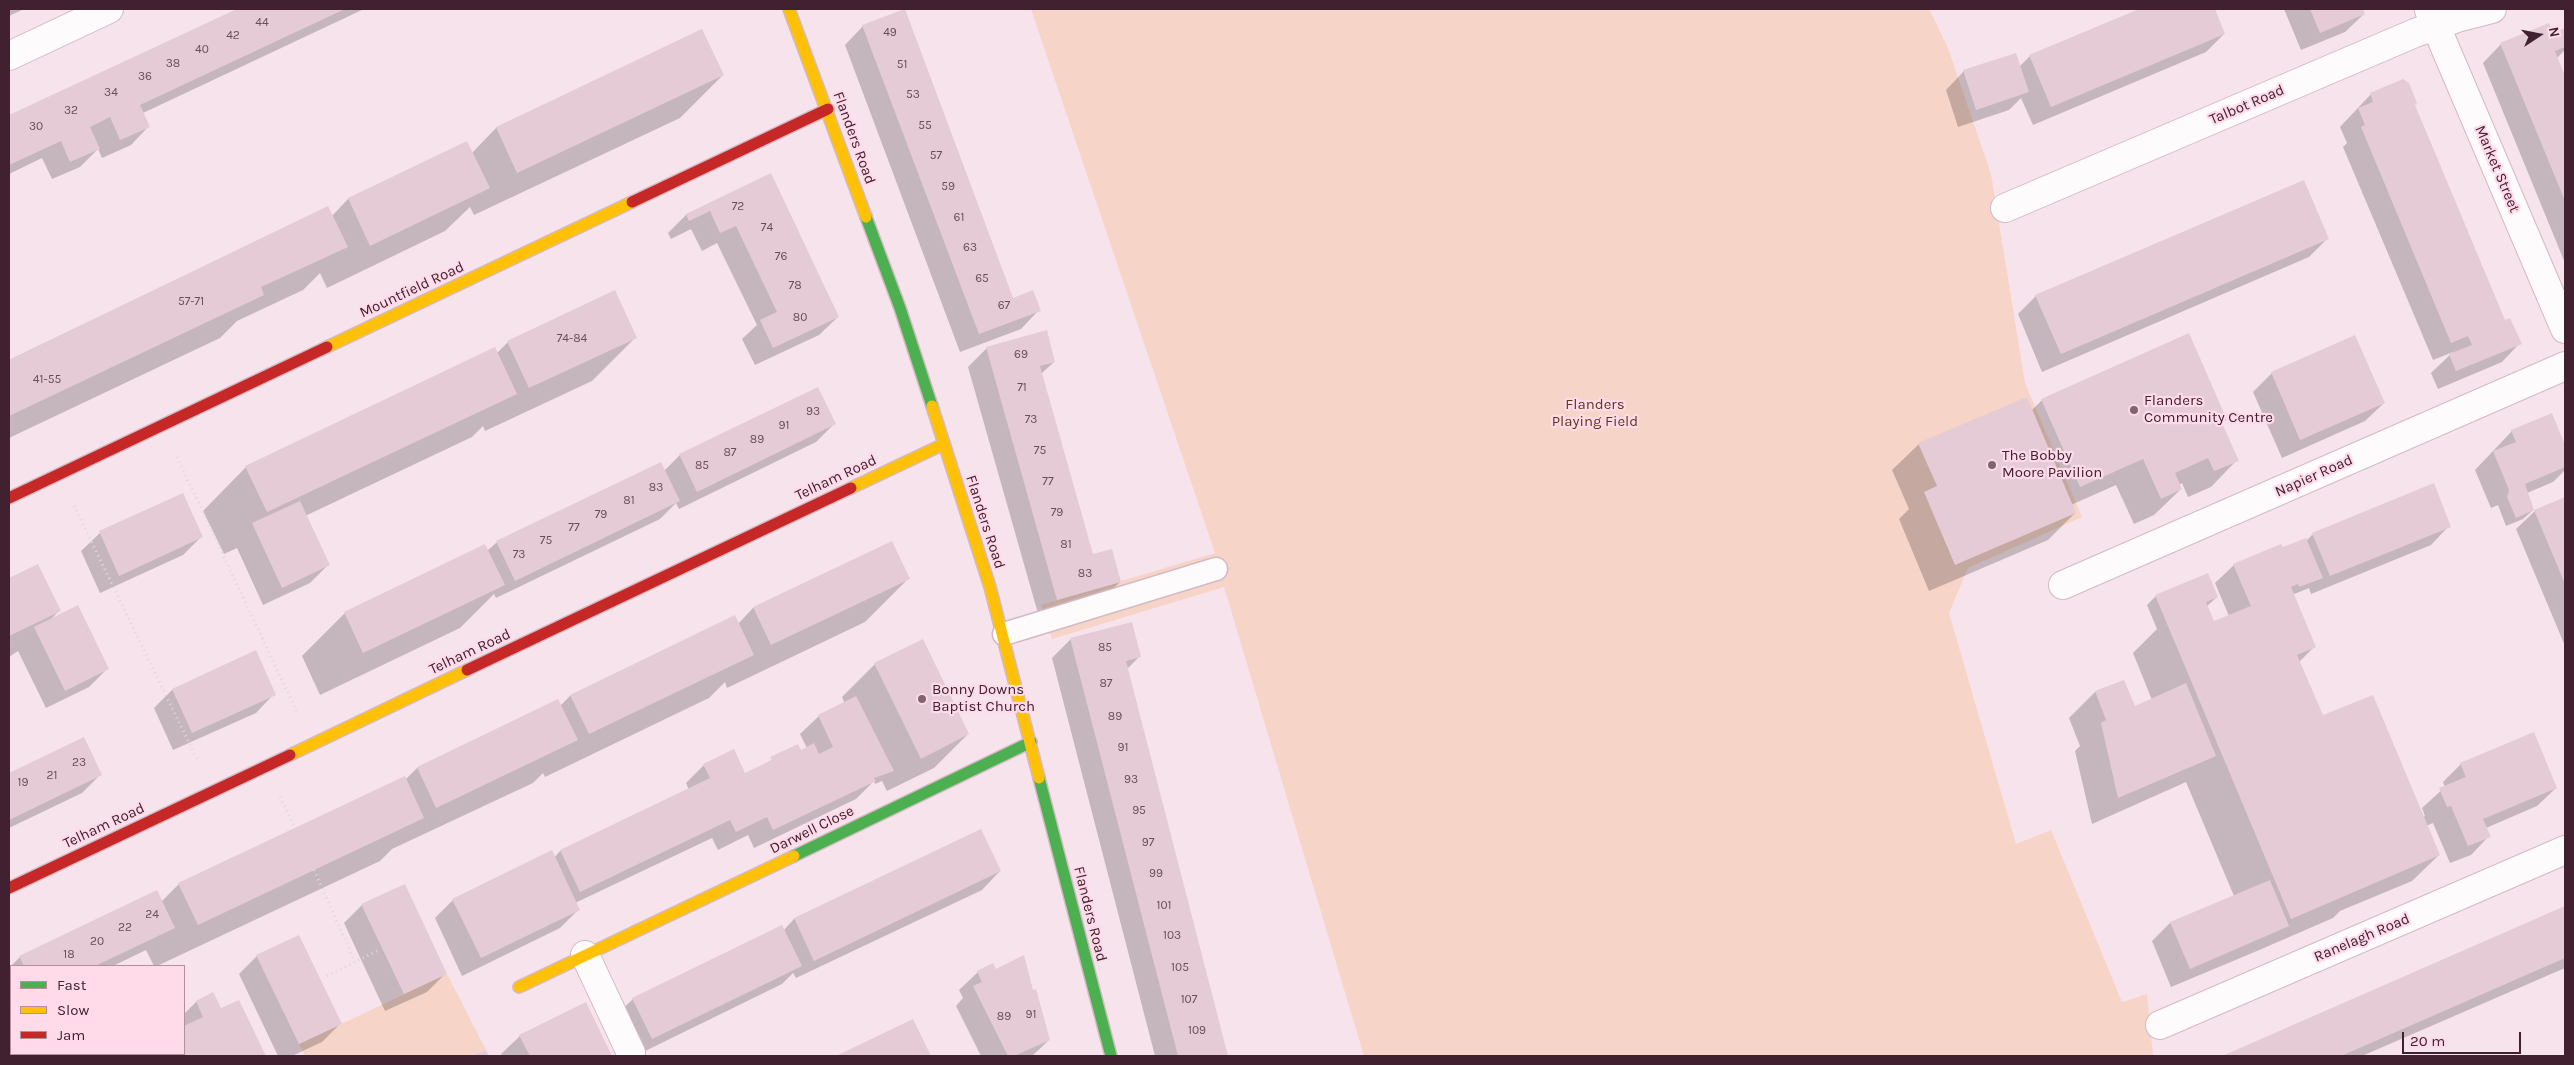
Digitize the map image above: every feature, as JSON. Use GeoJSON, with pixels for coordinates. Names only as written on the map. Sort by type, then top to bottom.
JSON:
{"type":"FeatureCollection","features":[{"type":"Feature","properties":{"kind":"street"},"geometry":{"type":"LineString","coordinates":[[9,56],[109,9]]}},
{"type":"Feature","properties":{"kind":"street","name":"Flanders Road"},"geometry":{"type":"LineString","coordinates":[[789,9],[828,109],[900,308],[1004,634],[1111,1056]]}},
{"type":"Feature","properties":{"kind":"street","name":"Talbot Road"},"geometry":{"type":"LineString","coordinates":[[2005,208],[2432,17],[2492,9]]}},
{"type":"Feature","properties":{"kind":"street","name":"Market Street"},"geometry":{"type":"LineString","coordinates":[[2432,17],[2565,328]]}},
{"type":"Feature","properties":{"kind":"street","name":"Mountfield Road"},"geometry":{"type":"LineString","coordinates":[[9,498],[828,109]]}},
{"type":"Feature","properties":{"kind":"street","name":"Napier Road"},"geometry":{"type":"LineString","coordinates":[[2063,586],[2565,366]]}},
{"type":"Feature","properties":{"kind":"street","name":"Telham Road"},"geometry":{"type":"LineString","coordinates":[[9,888],[944,444]]}},
{"type":"Feature","properties":{"kind":"street","name":"Darwell Close"},"geometry":{"type":"LineString","coordinates":[[519,987],[1031,742]]}},
{"type":"Feature","properties":{"kind":"street","name":"Ranelagh Road"},"geometry":{"type":"LineString","coordinates":[[2160,1025],[2565,850]]}},
{"type":"Feature","properties":{"kind":"street"},"geometry":{"type":"LineString","coordinates":[[596,950],[631,1053]]}},
{"type":"Feature","properties":{"kind":"lane"},"geometry":{"type":"LineString","coordinates":[[1004,634],[1216,569]]}},
{"type":"Feature","properties":{"kind":"path"},"geometry":{"type":"LineString","coordinates":[[174,449],[302,721]]}},
{"type":"Feature","properties":{"kind":"path"},"geometry":{"type":"LineString","coordinates":[[70,498],[200,767]]}},
{"type":"Feature","properties":{"kind":"path"},"geometry":{"type":"LineString","coordinates":[[276,789],[295,828]]}},
{"type":"Feature","properties":{"kind":"path"},"geometry":{"type":"LineString","coordinates":[[314,870],[354,962]]}},
{"type":"Feature","properties":{"kind":"path"},"geometry":{"type":"LineString","coordinates":[[327,976],[376,951]]}},
{"type":"Feature","properties":{"kind":"green space","name":"Flanders Playing Field"},"geometry":{"type":"Polygon","coordinates":[[[1031,9],[1929,9],[1948,48],[1991,174],[2025,383],[2082,517],[1968,568],[1949,613],[2016,844],[2051,830],[2122,1002],[2147,994],[2153,1056],[1364,1056],[1224,587],[1052,639],[1041,605],[1215,553],[1031,9]]]}},
{"type":"Feature","properties":{"kind":"green space"},"geometry":{"type":"Polygon","coordinates":[[[447,974],[486,1050],[471,1056],[305,1056],[299,1044],[447,974]]]}},
{"type":"Feature","properties":{"kind":"building"},"geometry":{"type":"Polygon","coordinates":[[[237,9],[345,9],[140,105],[150,127],[120,140],[110,117],[90,127],[100,149],[70,162],[61,141],[9,165],[9,115],[237,9]]]}},
{"type":"Feature","properties":{"kind":"building"},"geometry":{"type":"Polygon","coordinates":[[[905,9],[1013,298],[1033,290],[1041,311],[979,334],[862,25],[905,9]]]}},
{"type":"Feature","properties":{"kind":"building"},"geometry":{"type":"Polygon","coordinates":[[[2139,9],[2215,9],[2225,34],[2051,107],[2029,55],[2139,9]]]}},
{"type":"Feature","properties":{"kind":"building"},"geometry":{"type":"Polygon","coordinates":[[[2310,9],[2363,9],[2365,14],[2320,33],[2310,9]]]}},
{"type":"Feature","properties":{"kind":"building"},"geometry":{"type":"Polygon","coordinates":[[[2549,23],[2553,33],[2565,28],[2565,47],[2555,51],[2565,76],[2565,201],[2500,43],[2549,23]]]}},
{"type":"Feature","properties":{"kind":"building"},"geometry":{"type":"Polygon","coordinates":[[[702,29],[724,75],[517,173],[496,127],[702,29]]]}},
{"type":"Feature","properties":{"kind":"building"},"geometry":{"type":"Polygon","coordinates":[[[2016,53],[2029,92],[1976,110],[1963,70],[2016,53]]]}},
{"type":"Feature","properties":{"kind":"building"},"geometry":{"type":"Polygon","coordinates":[[[2403,79],[2409,83],[2417,103],[2415,105],[2505,320],[2510,318],[2522,344],[2456,371],[2449,354],[2472,345],[2468,336],[2451,343],[2361,127],[2365,125],[2358,108],[2373,102],[2370,93],[2403,79]]]}},
{"type":"Feature","properties":{"kind":"building"},"geometry":{"type":"Polygon","coordinates":[[[467,141],[490,188],[370,246],[348,198],[467,141]]]}},
{"type":"Feature","properties":{"kind":"building"},"geometry":{"type":"Polygon","coordinates":[[[771,173],[839,317],[773,348],[760,320],[777,312],[736,226],[720,233],[710,211],[689,221],[686,214],[771,173]]]}},
{"type":"Feature","properties":{"kind":"building"},"geometry":{"type":"Polygon","coordinates":[[[2304,180],[2329,239],[2061,354],[2035,295],[2304,180]]]}},
{"type":"Feature","properties":{"kind":"building"},"geometry":{"type":"Polygon","coordinates":[[[328,206],[348,247],[261,287],[264,295],[9,416],[9,360],[328,206]]]}},
{"type":"Feature","properties":{"kind":"building"},"geometry":{"type":"Polygon","coordinates":[[[615,290],[637,338],[529,388],[507,341],[615,290]]]}},
{"type":"Feature","properties":{"kind":"building"},"geometry":{"type":"Polygon","coordinates":[[[1047,330],[1055,362],[1040,366],[1093,554],[1112,549],[1121,582],[1057,600],[986,347],[1047,330]]]}},
{"type":"Feature","properties":{"kind":"building","name":"Flanders Community Centre"},"geometry":{"type":"Polygon","coordinates":[[[2189,333],[2227,420],[2222,423],[2239,461],[2214,471],[2208,458],[2175,473],[2182,489],[2161,499],[2143,459],[2080,487],[2041,399],[2189,333]]]}},
{"type":"Feature","properties":{"kind":"building"},"geometry":{"type":"Polygon","coordinates":[[[2355,335],[2385,403],[2300,440],[2271,372],[2355,335]]]}},
{"type":"Feature","properties":{"kind":"building"},"geometry":{"type":"Polygon","coordinates":[[[495,347],[517,394],[267,512],[245,466],[495,347]]]}},
{"type":"Feature","properties":{"kind":"building"},"geometry":{"type":"Polygon","coordinates":[[[818,387],[836,424],[697,492],[679,454],[818,387]]]}},
{"type":"Feature","properties":{"kind":"building","name":"The Bobby Moore Pavilion"},"geometry":{"type":"Polygon","coordinates":[[[2027,397],[2076,513],[1955,565],[1924,492],[1937,486],[1918,443],[2027,397]]]}},
{"type":"Feature","properties":{"kind":"building"},"geometry":{"type":"Polygon","coordinates":[[[2552,413],[2565,445],[2565,467],[2525,484],[2534,510],[2516,518],[2507,497],[2509,490],[2493,451],[2516,442],[2511,430],[2552,413]]]}},
{"type":"Feature","properties":{"kind":"building"},"geometry":{"type":"Polygon","coordinates":[[[661,462],[680,501],[515,581],[496,541],[661,462]]]}},
{"type":"Feature","properties":{"kind":"building"},"geometry":{"type":"Polygon","coordinates":[[[2434,483],[2451,527],[2330,576],[2312,533],[2434,483]]]}},
{"type":"Feature","properties":{"kind":"building"},"geometry":{"type":"Polygon","coordinates":[[[183,493],[203,537],[119,576],[99,531],[183,493]]]}},
{"type":"Feature","properties":{"kind":"building"},"geometry":{"type":"Polygon","coordinates":[[[2565,497],[2565,584],[2534,510],[2565,497]]]}},
{"type":"Feature","properties":{"kind":"building"},"geometry":{"type":"Polygon","coordinates":[[[300,501],[330,565],[282,588],[252,523],[300,501]]]}},
{"type":"Feature","properties":{"kind":"building"},"geometry":{"type":"Polygon","coordinates":[[[2306,538],[2323,578],[2299,587],[2298,584],[2291,587],[2316,647],[2297,655],[2323,715],[2373,695],[2440,855],[2291,919],[2155,595],[2208,573],[2218,597],[2206,602],[2214,621],[2251,606],[2233,564],[2281,544],[2283,547],[2306,538]]]}},
{"type":"Feature","properties":{"kind":"building"},"geometry":{"type":"Polygon","coordinates":[[[892,541],[910,579],[771,645],[753,607],[892,541]]]}},
{"type":"Feature","properties":{"kind":"building"},"geometry":{"type":"Polygon","coordinates":[[[485,544],[505,585],[363,653],[344,612],[485,544]]]}},
{"type":"Feature","properties":{"kind":"building"},"geometry":{"type":"Polygon","coordinates":[[[38,564],[61,611],[9,636],[9,578],[38,564]]]}},
{"type":"Feature","properties":{"kind":"building"},"geometry":{"type":"Polygon","coordinates":[[[78,605],[109,669],[65,691],[34,627],[78,605]]]}},
{"type":"Feature","properties":{"kind":"building"},"geometry":{"type":"Polygon","coordinates":[[[735,615],[754,655],[589,734],[570,695],[735,615]]]}},
{"type":"Feature","properties":{"kind":"building"},"geometry":{"type":"Polygon","coordinates":[[[1132,622],[1141,657],[1126,661],[1228,1056],[1178,1056],[1070,638],[1132,622]]]}},
{"type":"Feature","properties":{"kind":"building","name":"Bonny Downs Baptist Church"},"geometry":{"type":"Polygon","coordinates":[[[923,639],[969,734],[921,759],[874,663],[923,639]]]}},
{"type":"Feature","properties":{"kind":"building"},"geometry":{"type":"Polygon","coordinates":[[[256,650],[276,695],[192,733],[172,689],[256,650]]]}},
{"type":"Feature","properties":{"kind":"building"},"geometry":{"type":"Polygon","coordinates":[[[2124,680],[2135,706],[2186,683],[2216,756],[2118,798],[2101,723],[2106,720],[2095,691],[2124,680]]]}},
{"type":"Feature","properties":{"kind":"building"},"geometry":{"type":"Polygon","coordinates":[[[856,696],[894,771],[874,778],[876,781],[773,830],[767,817],[736,832],[730,820],[580,892],[560,850],[710,778],[703,764],[734,749],[745,773],[772,760],[770,757],[798,744],[801,750],[814,743],[819,754],[833,747],[818,715],[856,696]]]}},
{"type":"Feature","properties":{"kind":"building"},"geometry":{"type":"Polygon","coordinates":[[[558,699],[578,740],[436,808],[417,767],[558,699]]]}},
{"type":"Feature","properties":{"kind":"building"},"geometry":{"type":"Polygon","coordinates":[[[2534,732],[2557,788],[2483,819],[2491,837],[2468,846],[2451,806],[2447,807],[2439,788],[2466,777],[2460,763],[2534,732]]]}},
{"type":"Feature","properties":{"kind":"building"},"geometry":{"type":"Polygon","coordinates":[[[84,737],[102,775],[9,820],[9,773],[84,737]]]}},
{"type":"Feature","properties":{"kind":"building"},"geometry":{"type":"Polygon","coordinates":[[[405,776],[424,818],[198,925],[178,883],[405,776]]]}},
{"type":"Feature","properties":{"kind":"building"},"geometry":{"type":"Polygon","coordinates":[[[981,829],[1001,871],[814,961],[794,918],[981,829]]]}},
{"type":"Feature","properties":{"kind":"building"},"geometry":{"type":"Polygon","coordinates":[[[552,850],[580,910],[481,958],[452,899],[552,850]]]}},
{"type":"Feature","properties":{"kind":"building"},"geometry":{"type":"Polygon","coordinates":[[[2270,880],[2289,926],[2190,969],[2170,922],[2270,880]]]}},
{"type":"Feature","properties":{"kind":"building"},"geometry":{"type":"Polygon","coordinates":[[[405,884],[447,974],[404,994],[361,904],[405,884]]]}},
{"type":"Feature","properties":{"kind":"building"},"geometry":{"type":"Polygon","coordinates":[[[157,890],[175,928],[97,965],[24,965],[19,956],[157,890]]]}},
{"type":"Feature","properties":{"kind":"building"},"geometry":{"type":"Polygon","coordinates":[[[2565,906],[2565,958],[2341,1056],[2222,1056],[2565,906]]]}},
{"type":"Feature","properties":{"kind":"building"},"geometry":{"type":"Polygon","coordinates":[[[782,925],[802,966],[652,1039],[632,998],[782,925]]]}},
{"type":"Feature","properties":{"kind":"building"},"geometry":{"type":"Polygon","coordinates":[[[299,935],[342,1024],[299,1044],[256,955],[299,935]]]}},
{"type":"Feature","properties":{"kind":"building"},"geometry":{"type":"Polygon","coordinates":[[[1024,955],[1033,990],[1036,989],[1050,1040],[1014,1056],[1008,1056],[973,986],[982,982],[977,971],[993,963],[996,969],[1024,955]]]}},
{"type":"Feature","properties":{"kind":"building"},"geometry":{"type":"Polygon","coordinates":[[[9,976],[10,1008],[9,1008],[9,976]]]}},
{"type":"Feature","properties":{"kind":"building"},"geometry":{"type":"Polygon","coordinates":[[[213,992],[221,1008],[239,1000],[266,1056],[182,1056],[185,1055],[185,1026],[203,1017],[196,1001],[213,992]]]}},
{"type":"Feature","properties":{"kind":"building"},"geometry":{"type":"Polygon","coordinates":[[[586,1002],[612,1056],[530,1056],[519,1035],[586,1002]]]}},
{"type":"Feature","properties":{"kind":"building"},"geometry":{"type":"Polygon","coordinates":[[[913,1019],[931,1056],[836,1056],[913,1019]]]}},
{"type":"Feature","properties":{"kind":"building"},"geometry":{"type":"Polygon","coordinates":[[[486,1050],[489,1056],[471,1056],[486,1050]]]}},
{"type":"Feature","properties":{"kind":"traffic: fast"},"geometry":{"type":"LineString","coordinates":[[866,217],[900,308],[932,406]]}},
{"type":"Feature","properties":{"kind":"traffic: fast"},"geometry":{"type":"LineString","coordinates":[[794,856],[1031,742]]}},
{"type":"Feature","properties":{"kind":"traffic: fast"},"geometry":{"type":"LineString","coordinates":[[1039,778],[1111,1056]]}},
{"type":"Feature","properties":{"kind":"traffic: slow"},"geometry":{"type":"LineString","coordinates":[[789,9],[866,217]]}},
{"type":"Feature","properties":{"kind":"traffic: slow"},"geometry":{"type":"LineString","coordinates":[[327,347],[632,202]]}},
{"type":"Feature","properties":{"kind":"traffic: slow"},"geometry":{"type":"LineString","coordinates":[[932,406],[990,587],[1039,778]]}},
{"type":"Feature","properties":{"kind":"traffic: slow"},"geometry":{"type":"LineString","coordinates":[[851,488],[944,444]]}},
{"type":"Feature","properties":{"kind":"traffic: slow"},"geometry":{"type":"LineString","coordinates":[[290,755],[467,670]]}},
{"type":"Feature","properties":{"kind":"traffic: slow"},"geometry":{"type":"LineString","coordinates":[[519,987],[794,856]]}},
{"type":"Feature","properties":{"kind":"traffic: jam"},"geometry":{"type":"LineString","coordinates":[[632,202],[828,109]]}},
{"type":"Feature","properties":{"kind":"traffic: jam"},"geometry":{"type":"LineString","coordinates":[[9,498],[327,347]]}},
{"type":"Feature","properties":{"kind":"traffic: jam"},"geometry":{"type":"LineString","coordinates":[[467,670],[851,488]]}},
{"type":"Feature","properties":{"kind":"traffic: jam"},"geometry":{"type":"LineString","coordinates":[[9,888],[290,755]]}},
{"type":"Feature","properties":{"kind":"place","name":"Flanders Community Centre"},"geometry":{"type":"Point","coordinates":[2134,410]}},
{"type":"Feature","properties":{"kind":"place","name":"The Bobby Moore Pavilion"},"geometry":{"type":"Point","coordinates":[1992,465]}},
{"type":"Feature","properties":{"kind":"place","name":"Bonny Downs Baptist Church"},"geometry":{"type":"Point","coordinates":[922,699]}}]}
